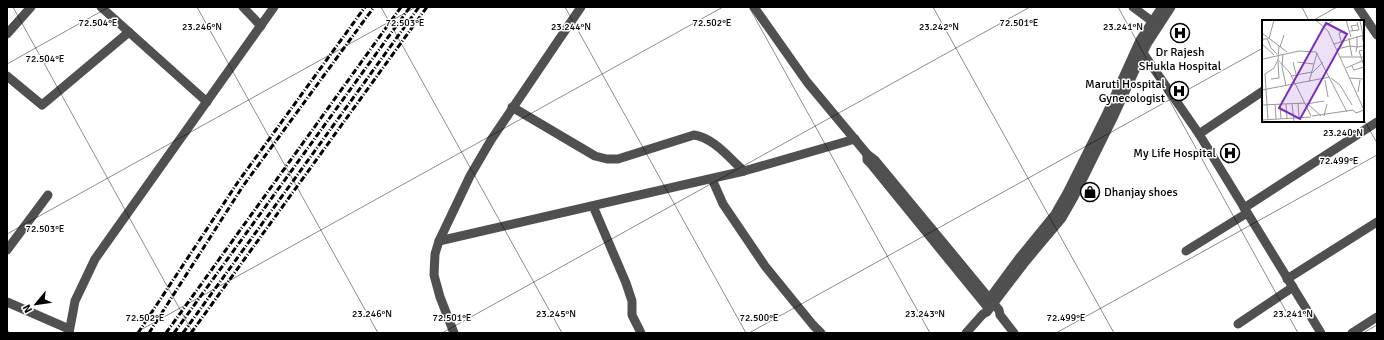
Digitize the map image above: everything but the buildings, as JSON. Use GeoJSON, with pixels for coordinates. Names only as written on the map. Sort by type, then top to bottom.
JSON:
{"type":"FeatureCollection","features":[{"type":"Feature","properties":{"kind":"street"},"geometry":{"type":"LineString","coordinates":[[7,34],[31,7]]}},
{"type":"Feature","properties":{"kind":"street"},"geometry":{"type":"LineString","coordinates":[[101,7],[207,102]]}},
{"type":"Feature","properties":{"kind":"street"},"geometry":{"type":"LineString","coordinates":[[243,7],[261,26]]}},
{"type":"Feature","properties":{"kind":"street"},"geometry":{"type":"LineString","coordinates":[[7,302],[69,331],[75,301],[95,259],[274,7]]}},
{"type":"Feature","properties":{"kind":"street"},"geometry":{"type":"LineString","coordinates":[[454,333],[440,297],[434,275],[434,254],[439,241],[470,176],[491,140],[580,7]]}},
{"type":"Feature","properties":{"kind":"street"},"geometry":{"type":"LineString","coordinates":[[754,7],[807,82],[867,154],[875,160],[988,306],[999,310],[1000,315],[1014,333]]}},
{"type":"Feature","properties":{"kind":"street"},"geometry":{"type":"LineString","coordinates":[[1134,7],[1155,24]]}},
{"type":"Feature","properties":{"kind":"street"},"geometry":{"type":"LineString","coordinates":[[966,333],[1043,243],[1062,218],[1113,118],[1143,54],[1162,7]]}},
{"type":"Feature","properties":{"kind":"street"},"geometry":{"type":"LineString","coordinates":[[988,306],[1020,257],[1055,214],[1106,115],[1140,40],[1171,7]]}},
{"type":"Feature","properties":{"kind":"street"},"geometry":{"type":"LineString","coordinates":[[1362,9],[1365,23],[1377,35]]}},
{"type":"Feature","properties":{"kind":"street"},"geometry":{"type":"LineString","coordinates":[[7,76],[42,105],[128,32]]}},
{"type":"Feature","properties":{"kind":"street"},"geometry":{"type":"LineString","coordinates":[[1143,54],[1199,134],[1321,333]]}},
{"type":"Feature","properties":{"kind":"street"},"geometry":{"type":"LineString","coordinates":[[1199,134],[1262,92]]}},
{"type":"Feature","properties":{"kind":"street"},"geometry":{"type":"LineString","coordinates":[[512,107],[596,156],[607,159],[618,159],[694,135],[702,136],[710,141],[744,171]]}},
{"type":"Feature","properties":{"kind":"street"},"geometry":{"type":"LineString","coordinates":[[1186,251],[1377,122]]}},
{"type":"Feature","properties":{"kind":"street"},"geometry":{"type":"LineString","coordinates":[[439,241],[712,179],[855,139]]}},
{"type":"Feature","properties":{"kind":"street"},"geometry":{"type":"LineString","coordinates":[[712,179],[723,204],[765,266],[821,333]]}},
{"type":"Feature","properties":{"kind":"street"},"geometry":{"type":"LineString","coordinates":[[7,250],[48,195]]}},
{"type":"Feature","properties":{"kind":"street"},"geometry":{"type":"LineString","coordinates":[[593,206],[626,283],[632,301],[632,315],[641,333]]}},
{"type":"Feature","properties":{"kind":"street"},"geometry":{"type":"LineString","coordinates":[[1288,279],[1377,222]]}},
{"type":"Feature","properties":{"kind":"street"},"geometry":{"type":"LineString","coordinates":[[1238,324],[1293,288]]}},
{"type":"Feature","properties":{"kind":"street"},"geometry":{"type":"LineString","coordinates":[[1352,333],[1377,317]]}},
{"type":"Feature","properties":{"kind":"railway"},"geometry":{"type":"LineString","coordinates":[[138,333],[238,182],[365,7]]}},
{"type":"Feature","properties":{"kind":"railway"},"geometry":{"type":"LineString","coordinates":[[149,333],[243,186],[374,7]]}},
{"type":"Feature","properties":{"kind":"railway"},"geometry":{"type":"LineString","coordinates":[[166,333],[401,7]]}},
{"type":"Feature","properties":{"kind":"railway"},"geometry":{"type":"LineString","coordinates":[[174,333],[410,7]]}},
{"type":"Feature","properties":{"kind":"railway"},"geometry":{"type":"LineString","coordinates":[[183,333],[419,7]]}},
{"type":"Feature","properties":{"kind":"railway"},"geometry":{"type":"LineString","coordinates":[[191,333],[427,7]]}},
{"type":"Feature","properties":{"kind":"place","name":"Dr Rajesh SHukla Hospital"},"geometry":{"type":"Point","coordinates":[1180,33]}},
{"type":"Feature","properties":{"kind":"place","name":"Maruti Hospital Gynecologist"},"geometry":{"type":"Point","coordinates":[1179,91]}},
{"type":"Feature","properties":{"kind":"place","name":"My Life Hospital"},"geometry":{"type":"Point","coordinates":[1230,153]}},
{"type":"Feature","properties":{"kind":"place","name":"Dhanjay shoes"},"geometry":{"type":"Point","coordinates":[1090,192]}}]}
